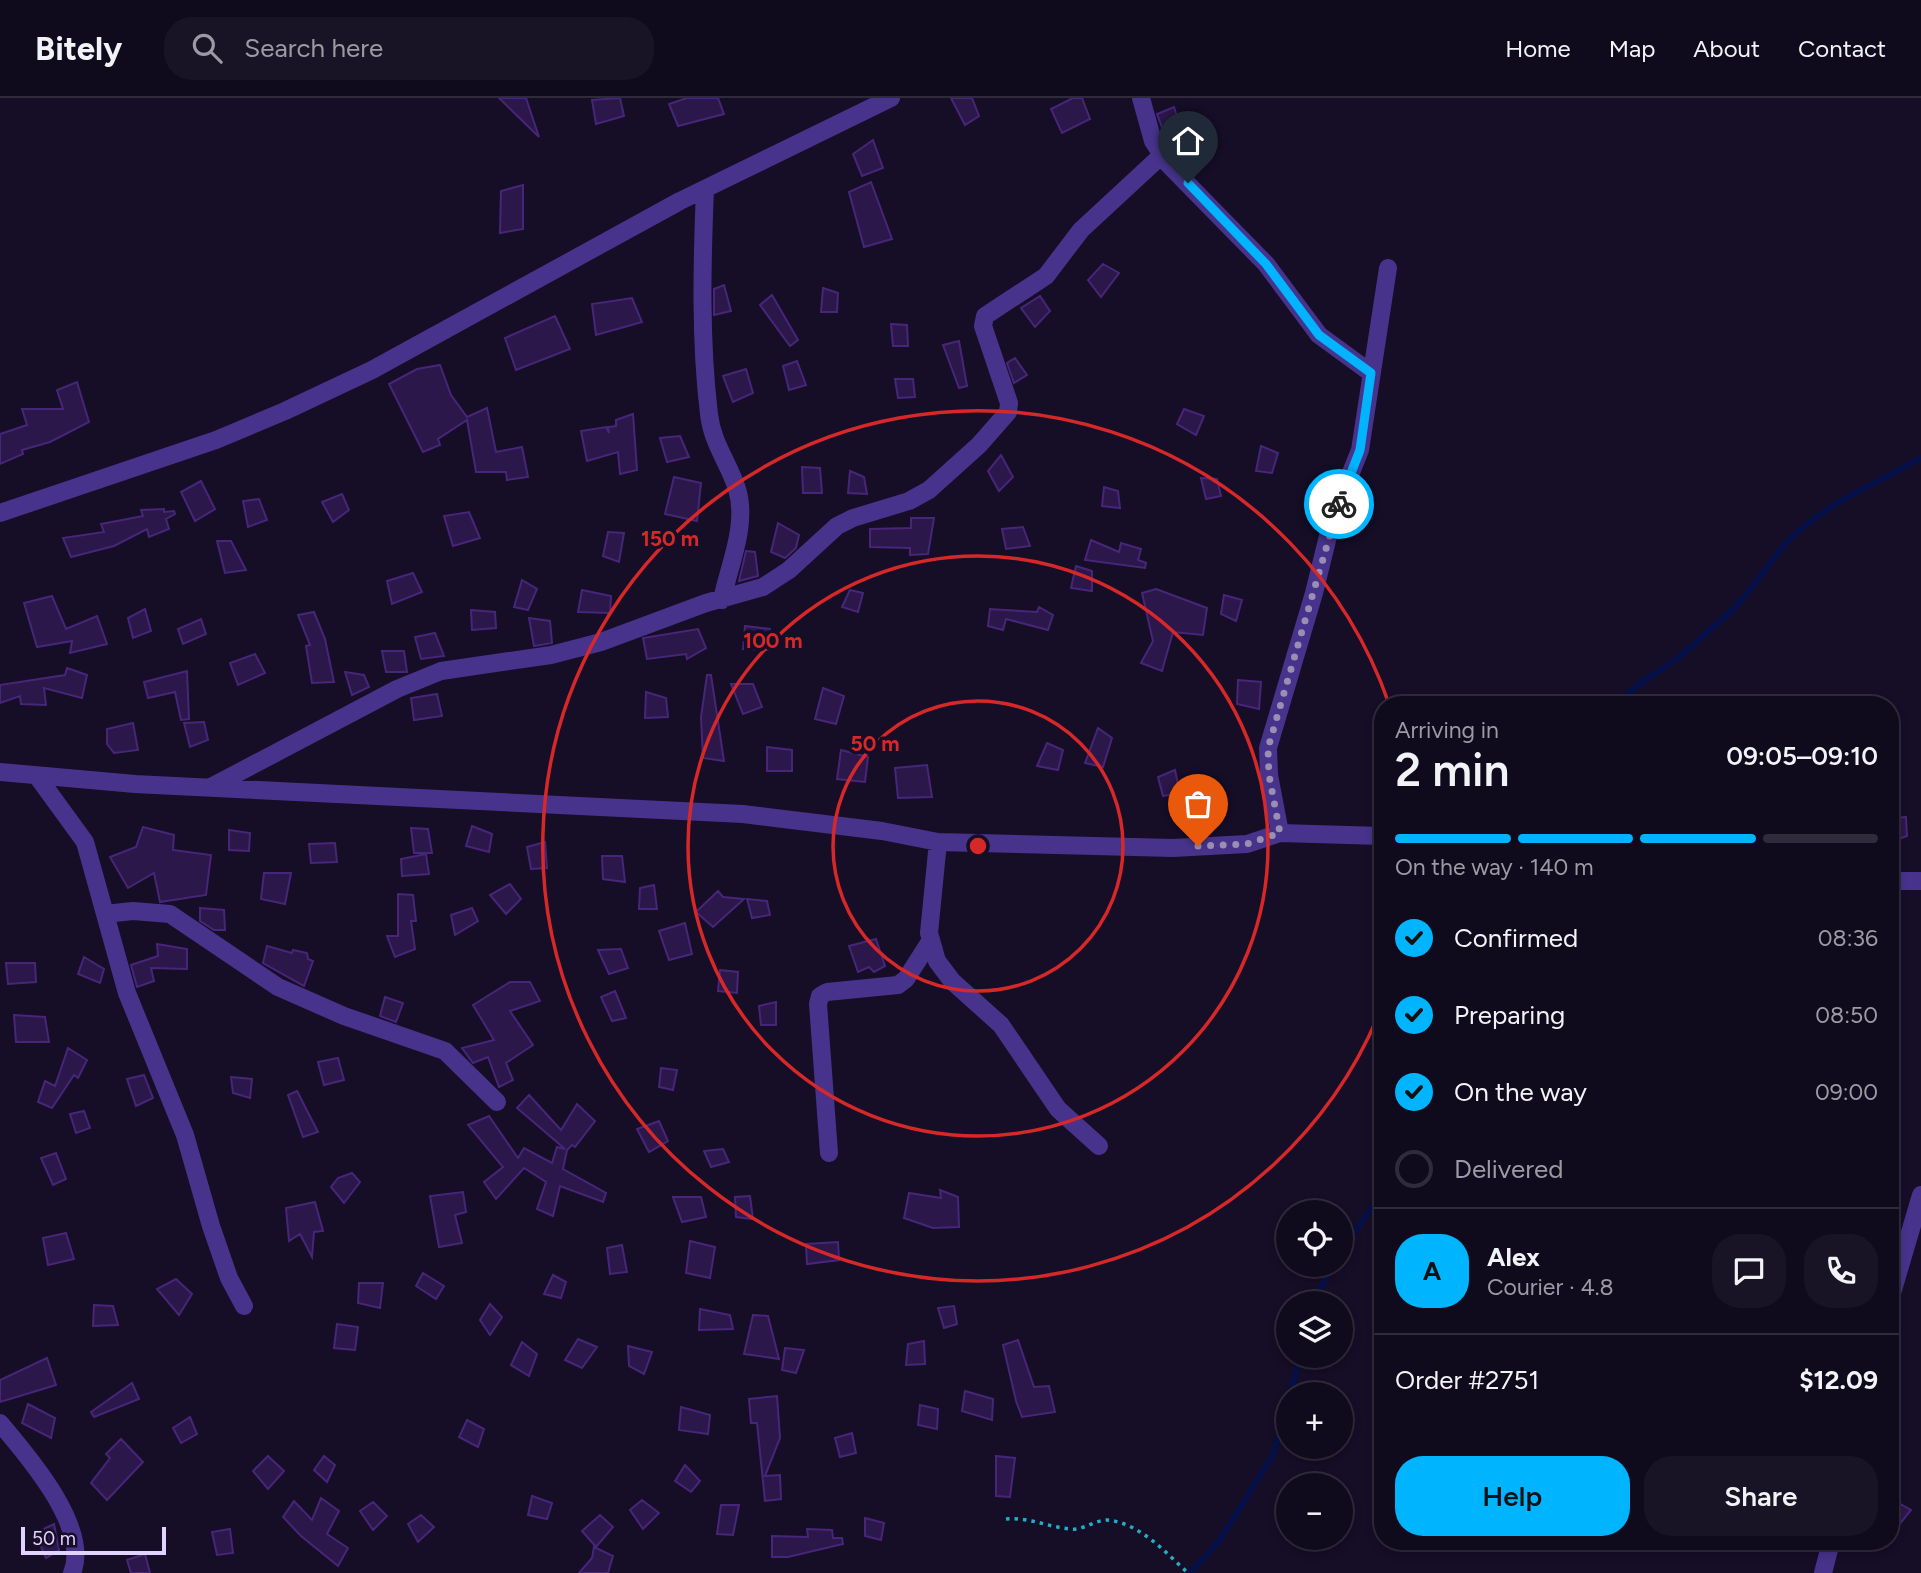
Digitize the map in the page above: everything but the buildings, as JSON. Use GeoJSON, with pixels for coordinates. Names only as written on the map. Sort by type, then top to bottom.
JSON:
{"type":"FeatureCollection","features":[{"type":"Feature","properties":{"kind":"street"},"geometry":{"type":"LineString","coordinates":[[0,513],[216,440],[285,411],[383,363],[705,189],[891,98]]}},
{"type":"Feature","properties":{"kind":"street"},"geometry":{"type":"LineString","coordinates":[[1141,98],[1153,141],[1162,155],[1266,264],[1319,335],[1371,373]]}},
{"type":"Feature","properties":{"kind":"street"},"geometry":{"type":"LineString","coordinates":[[211,787],[397,689],[441,671],[551,655],[601,642],[763,587],[789,570],[836,526],[853,518],[909,502],[929,490],[979,445],[1007,412],[1009,404],[983,326],[985,316],[1046,276],[1081,230],[1162,155]]}},
{"type":"Feature","properties":{"kind":"street"},"geometry":{"type":"LineString","coordinates":[[705,189],[703,289],[709,415],[722,459],[737,490],[740,510],[722,600]]}},
{"type":"Feature","properties":{"kind":"street"},"geometry":{"type":"LineString","coordinates":[[1280,833],[1269,775],[1268,748],[1314,593],[1332,520],[1360,450],[1388,268]]}},
{"type":"Feature","properties":{"kind":"street"},"geometry":{"type":"LineString","coordinates":[[0,772],[211,787],[743,814],[882,831],[938,842],[1173,848],[1247,844],[1280,833],[1374,836]]}},
{"type":"Feature","properties":{"kind":"street"},"geometry":{"type":"LineString","coordinates":[[37,776],[85,842],[97,876],[127,993],[185,1135],[215,1239],[229,1278],[244,1306]]}},
{"type":"Feature","properties":{"kind":"street"},"geometry":{"type":"LineString","coordinates":[[828,1153],[818,1004],[820,996],[827,992],[898,985],[906,979],[929,943],[938,842]]}},
{"type":"Feature","properties":{"kind":"street"},"geometry":{"type":"LineString","coordinates":[[1899,881],[1921,881]]}},
{"type":"Feature","properties":{"kind":"street"},"geometry":{"type":"LineString","coordinates":[[105,914],[132,911],[170,914],[278,987],[344,1016],[445,1051],[497,1102]]}},
{"type":"Feature","properties":{"kind":"street"},"geometry":{"type":"LineString","coordinates":[[929,943],[937,961],[952,981],[1001,1025],[1016,1043],[1058,1109],[1099,1146]]}},
{"type":"Feature","properties":{"kind":"street"},"geometry":{"type":"LineString","coordinates":[[1899,1270],[1921,1198]]}},
{"type":"Feature","properties":{"kind":"street"},"geometry":{"type":"LineString","coordinates":[[0,1423],[43,1476],[61,1507],[76,1556],[72,1573]]}},
{"type":"Feature","properties":{"kind":"street"},"geometry":{"type":"LineString","coordinates":[[1824,1572],[1829,1550]]}},
{"type":"Feature","properties":{"kind":"path"},"geometry":{"type":"LineString","coordinates":[[1006,1519],[1037,1521],[1072,1530],[1105,1520],[1125,1524],[1153,1540],[1188,1573]]}},
{"type":"Feature","properties":{"kind":"waterway"},"geometry":{"type":"LineString","coordinates":[[1626,696],[1685,652],[1730,612],[1781,549],[1805,526],[1836,504],[1921,458]]}},
{"type":"Feature","properties":{"kind":"waterway"},"geometry":{"type":"LineString","coordinates":[[1353,1234],[1374,1205]]}},
{"type":"Feature","properties":{"kind":"waterway"},"geometry":{"type":"LineString","coordinates":[[1320,1291],[1326,1277]]}},
{"type":"Feature","properties":{"kind":"waterway"},"geometry":{"type":"LineString","coordinates":[[1293,1382],[1297,1368]]}},
{"type":"Feature","properties":{"kind":"waterway"},"geometry":{"type":"LineString","coordinates":[[1190,1573],[1220,1540],[1273,1455],[1276,1445]]}},
{"type":"Feature","properties":{"kind":"way so far"},"geometry":{"type":"LineString","coordinates":[[1198,846],[1247,844],[1280,833],[1269,775],[1268,748],[1314,593],[1332,520],[1339,504]]}},
{"type":"Feature","properties":{"kind":"route"},"geometry":{"type":"LineString","coordinates":[[1188,183],[1266,264],[1319,335],[1371,373],[1360,450],[1339,504]]}}]}
